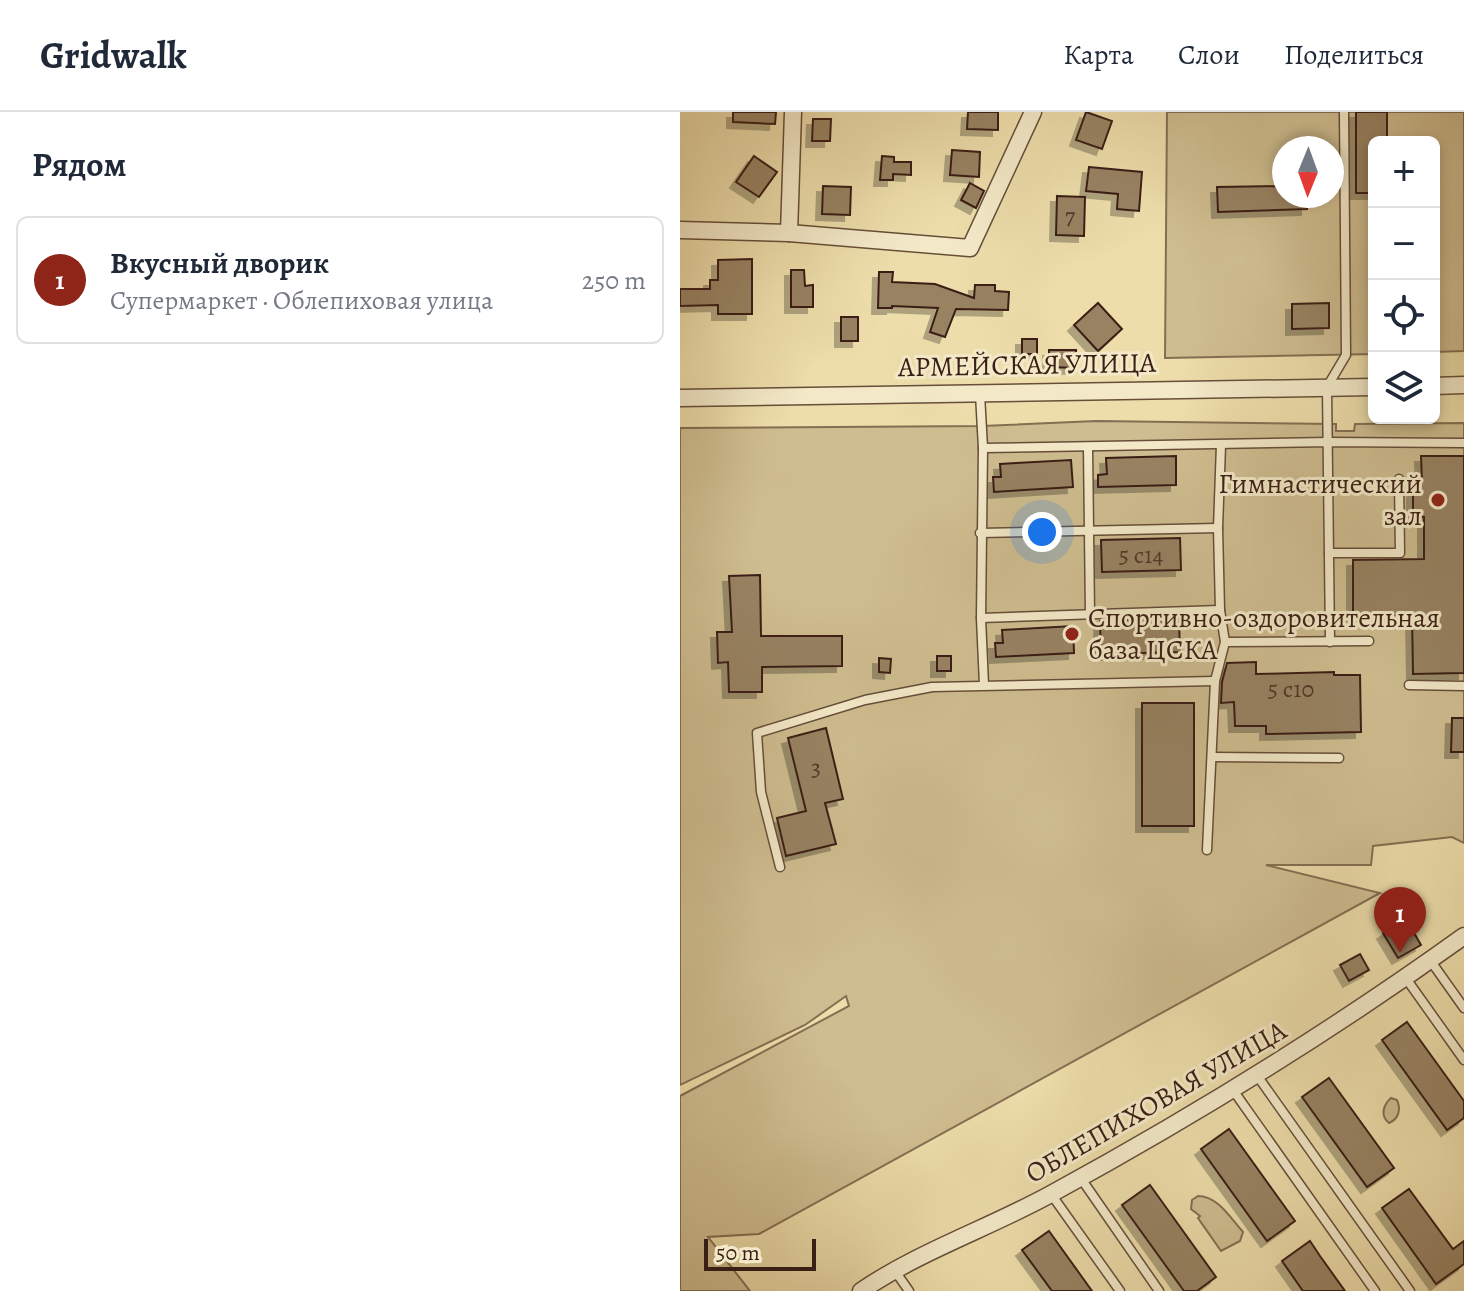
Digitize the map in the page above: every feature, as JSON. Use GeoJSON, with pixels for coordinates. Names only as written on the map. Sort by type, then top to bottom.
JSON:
{"type":"FeatureCollection","features":[{"type":"Feature","properties":{"kind":"street"},"geometry":{"type":"LineString","coordinates":[[789,233],[793,112]]}},
{"type":"Feature","properties":{"kind":"street"},"geometry":{"type":"LineString","coordinates":[[680,230],[789,233],[970,248],[1033,112]]}},
{"type":"Feature","properties":{"kind":"street"},"geometry":{"type":"LineString","coordinates":[[1440,386],[1464,385]]}},
{"type":"Feature","properties":{"kind":"street","name":"АРМЕЙСКАЯ УЛИЦА"},"geometry":{"type":"LineString","coordinates":[[680,398],[1368,387]]}},
{"type":"Feature","properties":{"kind":"street","name":"ОБЛЕПИХОВАЯ УЛИЦА"},"geometry":{"type":"LineString","coordinates":[[866,1290],[895,1271],[1051,1194],[1233,1090],[1329,1030],[1464,936]]}},
{"type":"Feature","properties":{"kind":"lane"},"geometry":{"type":"LineString","coordinates":[[1330,642],[1327,387],[1346,355],[1344,112]]}},
{"type":"Feature","properties":{"kind":"lane"},"geometry":{"type":"LineString","coordinates":[[980,391],[984,685]]}},
{"type":"Feature","properties":{"kind":"lane"},"geometry":{"type":"LineString","coordinates":[[983,448],[1329,442],[1464,443]]}},
{"type":"Feature","properties":{"kind":"lane"},"geometry":{"type":"LineString","coordinates":[[1207,850],[1215,681],[1225,642],[1220,610],[1218,528],[1221,445]]}},
{"type":"Feature","properties":{"kind":"lane"},"geometry":{"type":"LineString","coordinates":[[1088,447],[1090,615]]}},
{"type":"Feature","properties":{"kind":"lane"},"geometry":{"type":"LineString","coordinates":[[1329,553],[1400,553],[1399,479]]}},
{"type":"Feature","properties":{"kind":"lane"},"geometry":{"type":"LineString","coordinates":[[980,533],[1218,528]]}},
{"type":"Feature","properties":{"kind":"lane"},"geometry":{"type":"LineString","coordinates":[[981,618],[1220,610]]}},
{"type":"Feature","properties":{"kind":"lane"},"geometry":{"type":"LineString","coordinates":[[1225,642],[1369,641]]}},
{"type":"Feature","properties":{"kind":"lane"},"geometry":{"type":"LineString","coordinates":[[780,867],[761,792],[757,733],[865,700],[932,687],[1215,681]]}},
{"type":"Feature","properties":{"kind":"lane"},"geometry":{"type":"LineString","coordinates":[[1409,685],[1464,686]]}},
{"type":"Feature","properties":{"kind":"lane"},"geometry":{"type":"LineString","coordinates":[[1212,757],[1339,758]]}},
{"type":"Feature","properties":{"kind":"lane"},"geometry":{"type":"LineString","coordinates":[[1430,960],[1464,1008]]}},
{"type":"Feature","properties":{"kind":"lane"},"geometry":{"type":"LineString","coordinates":[[1405,977],[1464,1060]]}},
{"type":"Feature","properties":{"kind":"lane"},"geometry":{"type":"LineString","coordinates":[[1256,1074],[1410,1291]]}},
{"type":"Feature","properties":{"kind":"lane"},"geometry":{"type":"LineString","coordinates":[[1233,1090],[1375,1291]]}},
{"type":"Feature","properties":{"kind":"lane"},"geometry":{"type":"LineString","coordinates":[[1080,1177],[1159,1291]]}},
{"type":"Feature","properties":{"kind":"lane"},"geometry":{"type":"LineString","coordinates":[[1051,1194],[1120,1291]]}},
{"type":"Feature","properties":{"kind":"lane"},"geometry":{"type":"LineString","coordinates":[[895,1271],[909,1291]]}},
{"type":"Feature","properties":{"kind":"shaded area"},"geometry":{"type":"Polygon","coordinates":[[[1167,112],[1464,112],[1464,351],[1440,352],[1440,136],[1368,136],[1368,354],[1165,358],[1167,112]]]}},
{"type":"Feature","properties":{"kind":"shaded area","name":"Спортивно-оздоровительная база ЦСКА"},"geometry":{"type":"Polygon","coordinates":[[[1096,421],[1336,424],[1336,431],[1354,431],[1355,424],[1464,423],[1464,843],[1452,837],[1373,846],[1371,865],[1266,865],[1380,893],[759,1234],[708,1237],[750,1291],[680,1291],[680,1096],[849,1006],[846,996],[805,1025],[680,1085],[680,428],[982,426],[1096,421]]]}},
{"type":"Feature","properties":{"kind":"shaded area"},"geometry":{"type":"Polygon","coordinates":[[[1391,1098],[1397,1100],[1399,1110],[1389,1123],[1384,1117],[1384,1110],[1391,1098]]]}},
{"type":"Feature","properties":{"kind":"shaded area"},"geometry":{"type":"Polygon","coordinates":[[[1198,1196],[1212,1200],[1224,1209],[1243,1232],[1240,1241],[1221,1251],[1198,1218],[1200,1216],[1191,1209],[1192,1200],[1198,1196]]]}},
{"type":"Feature","properties":{"kind":"building"},"geometry":{"type":"Polygon","coordinates":[[[733,112],[776,112],[775,124],[733,122],[733,112]]]}},
{"type":"Feature","properties":{"kind":"building"},"geometry":{"type":"Polygon","coordinates":[[[968,112],[998,112],[998,130],[967,129],[968,112]]]}},
{"type":"Feature","properties":{"kind":"building"},"geometry":{"type":"Polygon","coordinates":[[[1086,112],[1112,121],[1102,149],[1076,140],[1086,112]]]}},
{"type":"Feature","properties":{"kind":"building"},"geometry":{"type":"Polygon","coordinates":[[[1356,112],[1387,112],[1387,136],[1368,136],[1368,193],[1356,193],[1356,112]]]}},
{"type":"Feature","properties":{"kind":"building"},"geometry":{"type":"Polygon","coordinates":[[[813,119],[831,119],[830,141],[812,141],[813,119]]]}},
{"type":"Feature","properties":{"kind":"building"},"geometry":{"type":"Polygon","coordinates":[[[952,150],[980,152],[979,177],[950,175],[952,150]]]}},
{"type":"Feature","properties":{"kind":"building"},"geometry":{"type":"Polygon","coordinates":[[[754,156],[777,172],[759,197],[736,182],[754,156]]]}},
{"type":"Feature","properties":{"kind":"building"},"geometry":{"type":"Polygon","coordinates":[[[882,156],[894,157],[894,162],[911,162],[911,175],[893,174],[893,180],[880,180],[882,156]]]}},
{"type":"Feature","properties":{"kind":"building"},"geometry":{"type":"Polygon","coordinates":[[[1089,167],[1142,172],[1139,211],[1117,209],[1118,194],[1086,191],[1089,167]]]}},
{"type":"Feature","properties":{"kind":"building"},"geometry":{"type":"Polygon","coordinates":[[[970,183],[984,191],[976,208],[961,200],[970,183]]]}},
{"type":"Feature","properties":{"kind":"building"},"geometry":{"type":"Polygon","coordinates":[[[823,186],[851,187],[850,215],[822,214],[823,186]]]}},
{"type":"Feature","properties":{"kind":"building"},"geometry":{"type":"Polygon","coordinates":[[[1272,186],[1272,208],[1307,209],[1218,212],[1217,187],[1272,186]]]}},
{"type":"Feature","properties":{"kind":"building"},"geometry":{"type":"Polygon","coordinates":[[[1057,196],[1085,197],[1084,236],[1056,235],[1057,196]]]}},
{"type":"Feature","properties":{"kind":"building"},"geometry":{"type":"Polygon","coordinates":[[[752,259],[752,314],[718,314],[718,305],[680,306],[680,289],[710,289],[710,280],[718,280],[718,260],[752,259]]]}},
{"type":"Feature","properties":{"kind":"building"},"geometry":{"type":"Polygon","coordinates":[[[791,270],[804,270],[805,286],[813,285],[813,307],[791,307],[791,270]]]}},
{"type":"Feature","properties":{"kind":"building"},"geometry":{"type":"Polygon","coordinates":[[[879,272],[893,272],[892,282],[935,284],[974,298],[975,285],[995,285],[995,291],[1009,292],[1008,310],[956,309],[945,337],[930,332],[938,308],[878,308],[879,272]]]}},
{"type":"Feature","properties":{"kind":"building"},"geometry":{"type":"Polygon","coordinates":[[[1098,303],[1122,329],[1098,351],[1074,325],[1098,303]]]}},
{"type":"Feature","properties":{"kind":"building"},"geometry":{"type":"Polygon","coordinates":[[[1329,303],[1329,328],[1292,329],[1292,304],[1329,303]]]}},
{"type":"Feature","properties":{"kind":"building"},"geometry":{"type":"Polygon","coordinates":[[[841,317],[858,317],[858,341],[841,341],[841,317]]]}},
{"type":"Feature","properties":{"kind":"building"},"geometry":{"type":"Polygon","coordinates":[[[1022,339],[1037,339],[1037,354],[1022,354],[1022,339]]]}},
{"type":"Feature","properties":{"kind":"building"},"geometry":{"type":"Polygon","coordinates":[[[1049,350],[1076,350],[1076,368],[1049,367],[1049,350]]]}},
{"type":"Feature","properties":{"kind":"building"},"geometry":{"type":"Polygon","coordinates":[[[1176,456],[1176,485],[1098,487],[1098,475],[1107,474],[1106,458],[1176,456]]]}},
{"type":"Feature","properties":{"kind":"building"},"geometry":{"type":"Polygon","coordinates":[[[1421,456],[1464,456],[1464,673],[1413,674],[1412,615],[1353,615],[1353,560],[1424,559],[1424,517],[1413,517],[1413,483],[1422,482],[1421,456]]]}},
{"type":"Feature","properties":{"kind":"building"},"geometry":{"type":"Polygon","coordinates":[[[1071,460],[1073,487],[994,492],[993,477],[1001,477],[1000,464],[1071,460]]]}},
{"type":"Feature","properties":{"kind":"building"},"geometry":{"type":"Polygon","coordinates":[[[1180,538],[1181,570],[1102,572],[1101,540],[1180,538]]]}},
{"type":"Feature","properties":{"kind":"building"},"geometry":{"type":"Polygon","coordinates":[[[760,575],[761,636],[842,636],[842,666],[762,667],[762,692],[729,692],[728,662],[718,663],[717,632],[732,632],[729,576],[760,575]]]}},
{"type":"Feature","properties":{"kind":"building"},"geometry":{"type":"Polygon","coordinates":[[[1179,619],[1180,652],[1101,654],[1100,621],[1179,619]]]}},
{"type":"Feature","properties":{"kind":"building"},"geometry":{"type":"Polygon","coordinates":[[[1073,626],[1074,653],[996,657],[995,643],[1003,643],[1002,630],[1073,626]]]}},
{"type":"Feature","properties":{"kind":"building"},"geometry":{"type":"Polygon","coordinates":[[[937,656],[951,656],[951,671],[937,671],[937,656]]]}},
{"type":"Feature","properties":{"kind":"building"},"geometry":{"type":"Polygon","coordinates":[[[879,658],[891,659],[890,673],[879,672],[879,658]]]}},
{"type":"Feature","properties":{"kind":"building"},"geometry":{"type":"Polygon","coordinates":[[[1256,662],[1256,674],[1334,672],[1334,675],[1360,675],[1361,732],[1266,734],[1266,726],[1235,726],[1234,702],[1221,703],[1227,663],[1256,662]]]}},
{"type":"Feature","properties":{"kind":"building"},"geometry":{"type":"Polygon","coordinates":[[[1142,703],[1194,703],[1194,826],[1142,826],[1142,703]]]}},
{"type":"Feature","properties":{"kind":"building"},"geometry":{"type":"Polygon","coordinates":[[[1452,718],[1464,718],[1464,752],[1451,752],[1452,718]]]}},
{"type":"Feature","properties":{"kind":"building"},"geometry":{"type":"Polygon","coordinates":[[[826,728],[843,799],[825,803],[836,844],[786,856],[777,818],[806,811],[788,738],[826,728]]]}},
{"type":"Feature","properties":{"kind":"building"},"geometry":{"type":"Polygon","coordinates":[[[1406,919],[1421,945],[1398,958],[1383,933],[1406,919]]]}},
{"type":"Feature","properties":{"kind":"building"},"geometry":{"type":"Polygon","coordinates":[[[1360,954],[1369,970],[1349,981],[1340,965],[1360,954]]]}},
{"type":"Feature","properties":{"kind":"building"},"geometry":{"type":"Polygon","coordinates":[[[1407,1022],[1464,1101],[1464,1118],[1447,1130],[1382,1040],[1407,1022]]]}},
{"type":"Feature","properties":{"kind":"building"},"geometry":{"type":"Polygon","coordinates":[[[1329,1078],[1394,1168],[1367,1187],[1302,1097],[1329,1078]]]}},
{"type":"Feature","properties":{"kind":"building"},"geometry":{"type":"Polygon","coordinates":[[[1229,1129],[1295,1221],[1267,1241],[1201,1149],[1229,1129]]]}},
{"type":"Feature","properties":{"kind":"building"},"geometry":{"type":"Polygon","coordinates":[[[1150,1185],[1216,1277],[1197,1291],[1184,1291],[1122,1205],[1150,1185]]]}},
{"type":"Feature","properties":{"kind":"building"},"geometry":{"type":"Polygon","coordinates":[[[1409,1189],[1453,1249],[1464,1241],[1464,1264],[1436,1284],[1382,1208],[1409,1189]]]}},
{"type":"Feature","properties":{"kind":"building"},"geometry":{"type":"Polygon","coordinates":[[[1049,1231],[1092,1291],[1052,1291],[1022,1250],[1049,1231]]]}},
{"type":"Feature","properties":{"kind":"building"},"geometry":{"type":"Polygon","coordinates":[[[1310,1241],[1345,1291],[1303,1291],[1282,1261],[1310,1241]]]}},
{"type":"Feature","properties":{"kind":"place","name":"Гимнастический зал"},"geometry":{"type":"Point","coordinates":[1438,500]}},
{"type":"Feature","properties":{"kind":"place","name":"Спортивно-оздоровительная база ЦСКА"},"geometry":{"type":"Point","coordinates":[1072,634]}},
{"type":"Feature","properties":{"kind":"place","name":"Вкусный дворик"},"geometry":{"type":"Point","coordinates":[1400,953]}}]}
